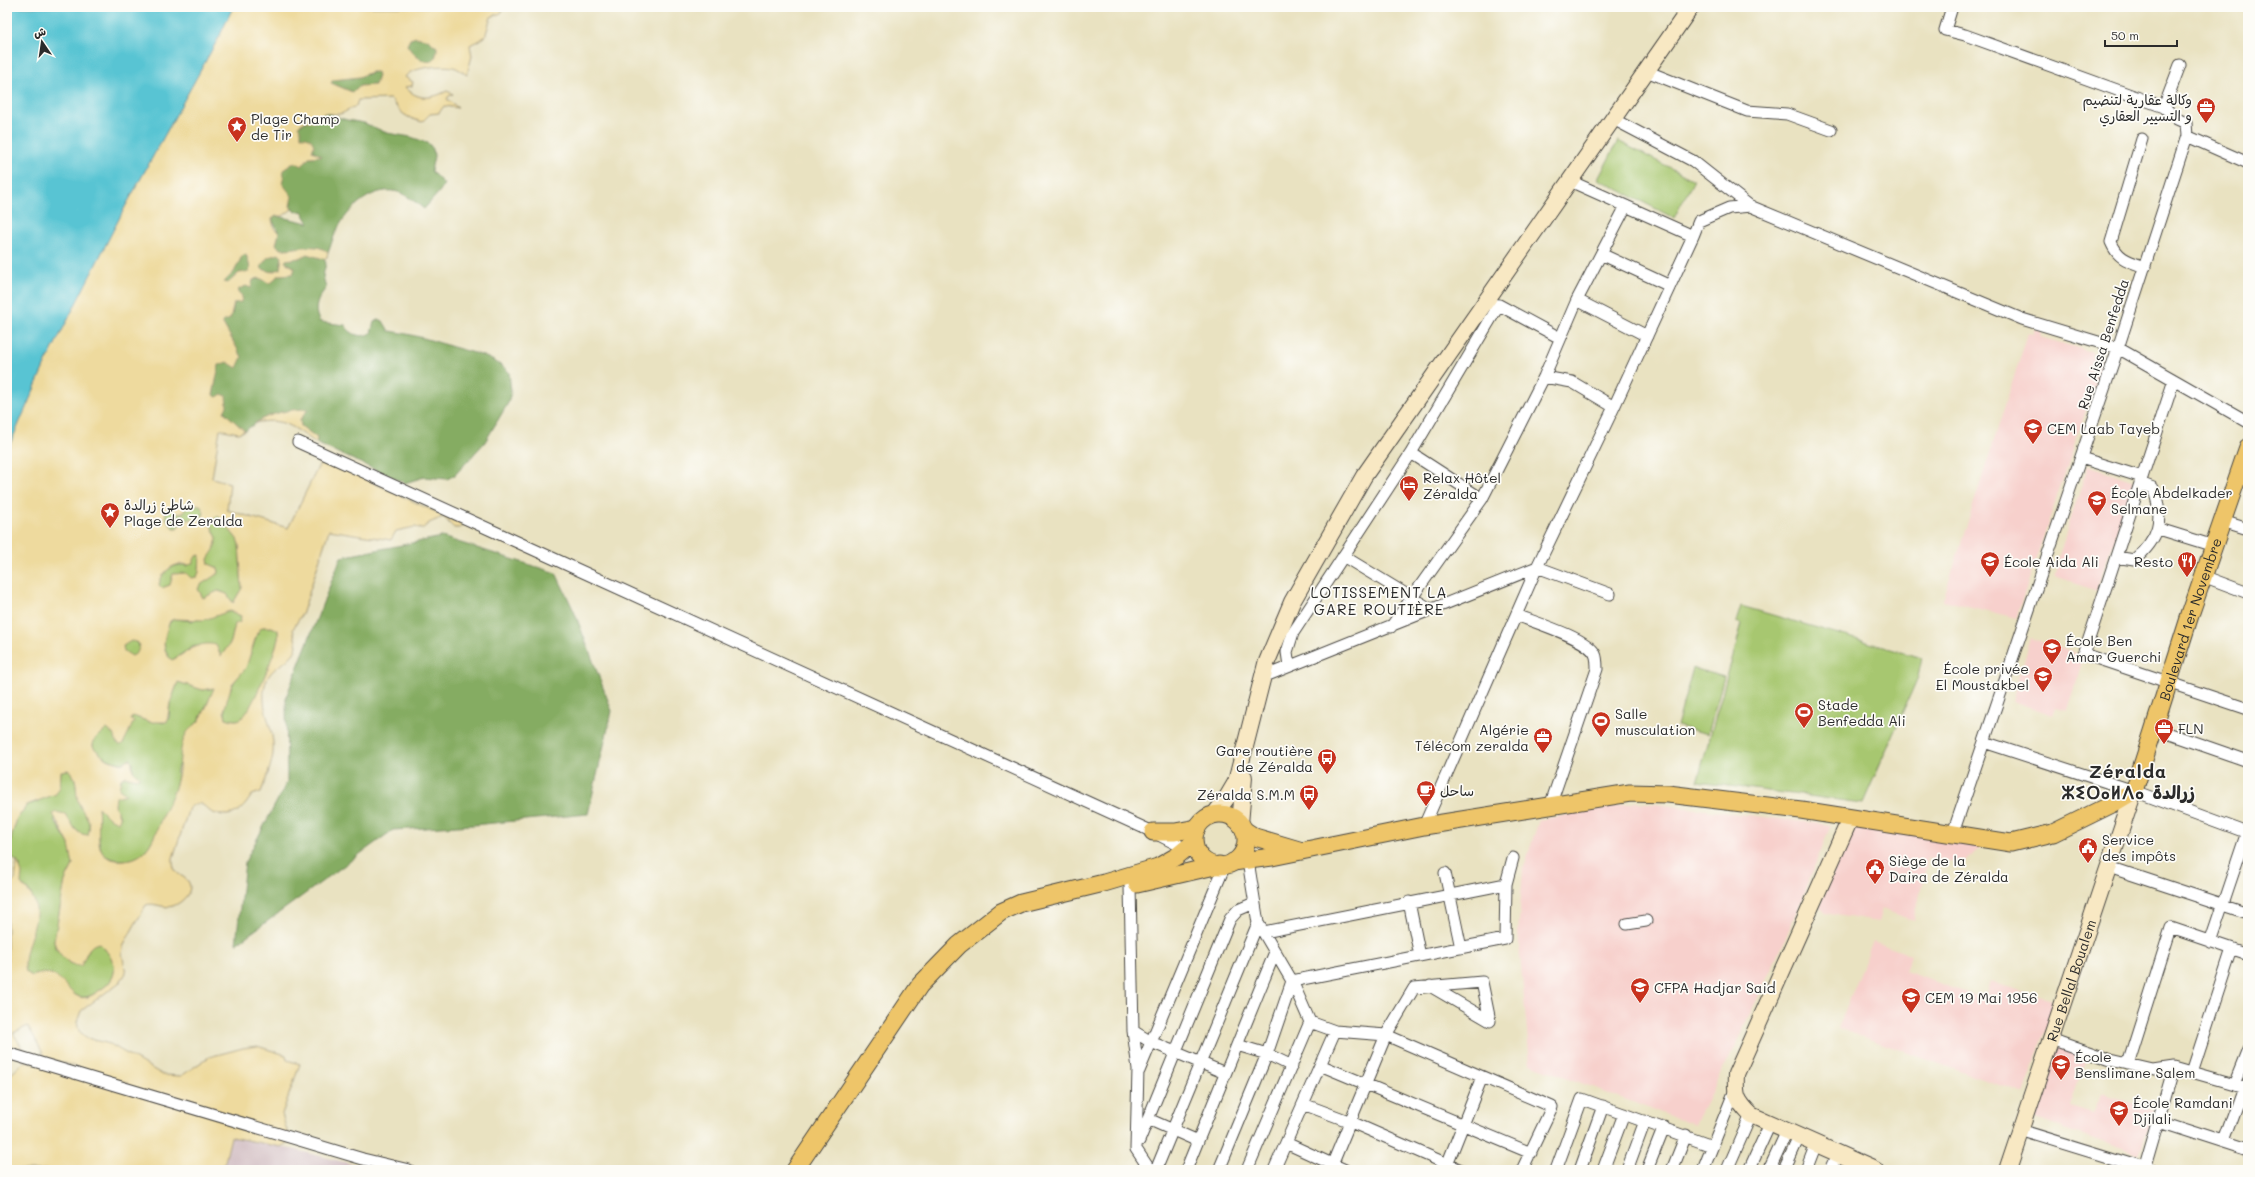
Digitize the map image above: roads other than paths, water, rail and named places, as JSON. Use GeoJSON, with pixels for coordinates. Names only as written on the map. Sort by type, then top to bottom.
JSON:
{"type":"FeatureCollection","features":[{"type":"Feature","properties":{"kind":"main road"},"geometry":{"type":"LineString","coordinates":[[795,1170],[920,985],[959,945],[1001,912],[1020,903],[1104,883],[1168,862],[1194,844],[1201,822],[1214,814],[1231,792],[1238,776],[1261,680],[1292,602],[1364,476],[1492,304],[1570,180],[1691,7]]}},
{"type":"Feature","properties":{"kind":"main road","name":"Boulevard 1er Novembre"},"geometry":{"type":"LineString","coordinates":[[2134,790],[2203,576],[2248,447]]}},
{"type":"Feature","properties":{"kind":"main road"},"geometry":{"type":"LineString","coordinates":[[1168,862],[1167,849],[1158,834],[1175,832],[1194,844],[1205,861],[1231,863],[1243,851],[1246,837],[1242,827],[1243,783],[1268,675],[1272,651]]}},
{"type":"Feature","properties":{"kind":"main road"},"geometry":{"type":"LineString","coordinates":[[985,926],[1010,913],[1037,904],[1130,886],[1231,863],[1424,826],[1630,793],[1668,794],[1801,810],[1850,819],[1953,833],[2011,843],[2046,835],[2083,819],[2134,790]]}},
{"type":"Feature","properties":{"kind":"main road","name":"Rue Bellal Boualem"},"geometry":{"type":"LineString","coordinates":[[2007,1170],[2134,790]]}},
{"type":"Feature","properties":{"kind":"main road"},"geometry":{"type":"LineString","coordinates":[[1214,814],[1228,815],[1255,836],[1299,850]]}},
{"type":"Feature","properties":{"kind":"main road"},"geometry":{"type":"LineString","coordinates":[[1850,819],[1736,1074],[1735,1090],[1738,1102],[1752,1116],[1867,1168]]}},
{"type":"Feature","properties":{"kind":"street"},"geometry":{"type":"LineString","coordinates":[[1952,7],[1945,30],[1965,35],[2164,107],[2177,119],[2186,123],[2187,136],[2248,164]]}},
{"type":"Feature","properties":{"kind":"street"},"geometry":{"type":"LineString","coordinates":[[2164,107],[2180,66]]}},
{"type":"Feature","properties":{"kind":"street"},"geometry":{"type":"LineString","coordinates":[[1646,71],[1747,111],[1787,114],[1831,130]]}},
{"type":"Feature","properties":{"kind":"street"},"geometry":{"type":"LineString","coordinates":[[1612,119],[1693,161],[1751,206],[2022,319],[2118,348],[2248,422]]}},
{"type":"Feature","properties":{"kind":"street","name":"Rue Aissa Benfedda"},"geometry":{"type":"LineString","coordinates":[[1953,833],[2118,348],[2187,136]]}},
{"type":"Feature","properties":{"kind":"street"},"geometry":{"type":"LineString","coordinates":[[2142,139],[2111,242],[2115,252],[2123,260],[2145,267]]}},
{"type":"Feature","properties":{"kind":"street"},"geometry":{"type":"LineString","coordinates":[[1570,180],[1693,236]]}},
{"type":"Feature","properties":{"kind":"street"},"geometry":{"type":"LineString","coordinates":[[1391,627],[1482,499],[1544,377],[1577,300],[1626,206]]}},
{"type":"Feature","properties":{"kind":"street"},"geometry":{"type":"LineString","coordinates":[[1424,826],[1537,567],[1614,407],[1699,221],[1729,208],[1751,206]]}},
{"type":"Feature","properties":{"kind":"street"},"geometry":{"type":"LineString","coordinates":[[1601,254],[1670,286]]}},
{"type":"Feature","properties":{"kind":"street"},"geometry":{"type":"LineString","coordinates":[[1577,300],[1647,336]]}},
{"type":"Feature","properties":{"kind":"street"},"geometry":{"type":"LineString","coordinates":[[1289,666],[1287,652],[1293,633],[1411,453],[1492,304],[1560,338]]}},
{"type":"Feature","properties":{"kind":"street"},"geometry":{"type":"LineString","coordinates":[[1544,377],[1572,382],[1614,407]]}},
{"type":"Feature","properties":{"kind":"street"},"geometry":{"type":"LineString","coordinates":[[2174,380],[2084,654],[2248,709]]}},
{"type":"Feature","properties":{"kind":"street"},"geometry":{"type":"LineString","coordinates":[[298,442],[1158,834],[1194,844]]}},
{"type":"Feature","properties":{"kind":"street"},"geometry":{"type":"LineString","coordinates":[[1411,453],[1482,499]]}},
{"type":"Feature","properties":{"kind":"street"},"geometry":{"type":"LineString","coordinates":[[2081,458],[2141,480],[2153,488],[2159,519],[2159,529],[2134,560],[2129,561],[2116,557]]}},
{"type":"Feature","properties":{"kind":"street"},"geometry":{"type":"LineString","coordinates":[[2222,521],[2248,529]]}},
{"type":"Feature","properties":{"kind":"street"},"geometry":{"type":"LineString","coordinates":[[2159,529],[2214,546]]}},
{"type":"Feature","properties":{"kind":"street"},"geometry":{"type":"LineString","coordinates":[[1343,556],[1432,610]]}},
{"type":"Feature","properties":{"kind":"street"},"geometry":{"type":"LineString","coordinates":[[1268,675],[1391,627],[1537,567],[1610,594]]}},
{"type":"Feature","properties":{"kind":"street"},"geometry":{"type":"LineString","coordinates":[[2203,576],[2248,592]]}},
{"type":"Feature","properties":{"kind":"street"},"geometry":{"type":"LineString","coordinates":[[1516,615],[1584,642],[1594,653],[1596,659],[1597,669],[1550,806]]}},
{"type":"Feature","properties":{"kind":"street"},"geometry":{"type":"LineString","coordinates":[[2154,728],[2248,761]]}},
{"type":"Feature","properties":{"kind":"street"},"geometry":{"type":"LineString","coordinates":[[1984,742],[2134,790],[2248,831],[2210,942]]}},
{"type":"Feature","properties":{"kind":"street"},"geometry":{"type":"LineString","coordinates":[[1292,981],[1505,939],[1506,884],[1513,858]]}},
{"type":"Feature","properties":{"kind":"street"},"geometry":{"type":"LineString","coordinates":[[1231,863],[1254,903],[1261,928],[1292,981],[1310,1022],[1247,1170]]}},
{"type":"Feature","properties":{"kind":"street"},"geometry":{"type":"LineString","coordinates":[[1138,1075],[1151,1042],[1231,863]]}},
{"type":"Feature","properties":{"kind":"street"},"geometry":{"type":"LineString","coordinates":[[2108,867],[2248,913]]}},
{"type":"Feature","properties":{"kind":"street"},"geometry":{"type":"LineString","coordinates":[[1445,873],[1461,948]]}},
{"type":"Feature","properties":{"kind":"street"},"geometry":{"type":"LineString","coordinates":[[1261,928],[1506,884]]}},
{"type":"Feature","properties":{"kind":"street"},"geometry":{"type":"LineString","coordinates":[[1130,886],[1133,1031],[1138,1075],[1136,1149],[1150,1170]]}},
{"type":"Feature","properties":{"kind":"street"},"geometry":{"type":"LineString","coordinates":[[1409,902],[1420,956]]}},
{"type":"Feature","properties":{"kind":"street"},"geometry":{"type":"LineString","coordinates":[[1136,1149],[1230,919],[1238,910],[1254,903]]}},
{"type":"Feature","properties":{"kind":"street"},"geometry":{"type":"LineString","coordinates":[[1627,924],[1646,922]]}},
{"type":"Feature","properties":{"kind":"street"},"geometry":{"type":"LineString","coordinates":[[1156,1170],[1261,928]]}},
{"type":"Feature","properties":{"kind":"street"},"geometry":{"type":"LineString","coordinates":[[2128,1064],[2171,928],[2248,954]]}},
{"type":"Feature","properties":{"kind":"street"},"geometry":{"type":"LineString","coordinates":[[2192,1072],[2232,949]]}},
{"type":"Feature","properties":{"kind":"street"},"geometry":{"type":"LineString","coordinates":[[1186,1170],[1275,952]]}},
{"type":"Feature","properties":{"kind":"street"},"geometry":{"type":"LineString","coordinates":[[1219,1170],[1267,1054],[1292,981]]}},
{"type":"Feature","properties":{"kind":"street"},"geometry":{"type":"LineString","coordinates":[[1331,1167],[1367,1084],[1386,1035],[1414,988],[1430,986],[1482,982],[1490,1020],[1430,986]]}},
{"type":"Feature","properties":{"kind":"street"},"geometry":{"type":"LineString","coordinates":[[1310,1022],[1335,1031],[1386,1035],[1552,1108],[1522,1170]]}},
{"type":"Feature","properties":{"kind":"street"},"geometry":{"type":"LineString","coordinates":[[1133,1031],[1151,1042],[1225,1073]]}},
{"type":"Feature","properties":{"kind":"street"},"geometry":{"type":"LineString","coordinates":[[1274,1170],[1335,1031]]}},
{"type":"Feature","properties":{"kind":"street"},"geometry":{"type":"LineString","coordinates":[[2051,1039],[2128,1064],[2154,1070],[2174,1067],[2242,1086]]}},
{"type":"Feature","properties":{"kind":"street"},"geometry":{"type":"LineString","coordinates":[[1237,1045],[1267,1054],[1292,1066]]}},
{"type":"Feature","properties":{"kind":"street"},"geometry":{"type":"LineString","coordinates":[[2224,1143],[2242,1086],[2248,1049]]}},
{"type":"Feature","properties":{"kind":"street"},"geometry":{"type":"LineString","coordinates":[[7,1053],[355,1157],[409,1170]]}},
{"type":"Feature","properties":{"kind":"street"},"geometry":{"type":"LineString","coordinates":[[1320,1065],[1531,1153]]}},
{"type":"Feature","properties":{"kind":"street"},"geometry":{"type":"LineString","coordinates":[[2020,1130],[2146,1170],[2174,1067]]}},
{"type":"Feature","properties":{"kind":"street"},"geometry":{"type":"LineString","coordinates":[[1446,1168],[1465,1125],[1482,1077]]}},
{"type":"Feature","properties":{"kind":"street"},"geometry":{"type":"LineString","coordinates":[[1703,1170],[1735,1090]]}},
{"type":"Feature","properties":{"kind":"street"},"geometry":{"type":"LineString","coordinates":[[1556,1170],[1582,1099],[1686,1135],[1712,1146]]}},
{"type":"Feature","properties":{"kind":"street"},"geometry":{"type":"LineString","coordinates":[[1303,1104],[1351,1122],[1446,1168],[1461,1170]]}},
{"type":"Feature","properties":{"kind":"street"},"geometry":{"type":"LineString","coordinates":[[1580,1170],[1603,1106]]}},
{"type":"Feature","properties":{"kind":"street"},"geometry":{"type":"LineString","coordinates":[[1603,1170],[1624,1114]]}},
{"type":"Feature","properties":{"kind":"street"},"geometry":{"type":"LineString","coordinates":[[1727,1170],[1752,1116]]}},
{"type":"Feature","properties":{"kind":"street"},"geometry":{"type":"LineString","coordinates":[[1148,1119],[1198,1141]]}},
{"type":"Feature","properties":{"kind":"street"},"geometry":{"type":"LineString","coordinates":[[1627,1170],[1645,1121]]}},
{"type":"Feature","properties":{"kind":"street"},"geometry":{"type":"LineString","coordinates":[[2158,1122],[2248,1151]]}},
{"type":"Feature","properties":{"kind":"street"},"geometry":{"type":"LineString","coordinates":[[1749,1170],[1770,1124]]}},
{"type":"Feature","properties":{"kind":"street"},"geometry":{"type":"LineString","coordinates":[[1647,1170],[1664,1128]]}},
{"type":"Feature","properties":{"kind":"street"},"geometry":{"type":"LineString","coordinates":[[1769,1170],[1793,1134]]}},
{"type":"Feature","properties":{"kind":"street"},"geometry":{"type":"LineString","coordinates":[[1784,1170],[1793,1134]]}},
{"type":"Feature","properties":{"kind":"street"},"geometry":{"type":"LineString","coordinates":[[1672,1170],[1686,1135]]}},
{"type":"Feature","properties":{"kind":"street"},"geometry":{"type":"LineString","coordinates":[[1286,1143],[1331,1167],[1345,1170]]}},
{"type":"Feature","properties":{"kind":"street"},"geometry":{"type":"LineString","coordinates":[[1806,1170],[1816,1144]]}},
{"type":"Feature","properties":{"kind":"street"},"geometry":{"type":"LineString","coordinates":[[1831,1170],[1838,1154]]}},
{"type":"Feature","properties":{"kind":"water"},"geometry":{"type":"Polygon","coordinates":[[[7,7],[233,7],[220,35],[125,207],[45,364],[7,451],[7,7]]]}},
{"type":"Feature","properties":{"kind":"place","name":"وكالة عقارية لتنضيم و التسيير العقاري"},"geometry":{"type":"Point","coordinates":[2206,124]}},
{"type":"Feature","properties":{"kind":"place","name":"Plage Champ de Tir"},"geometry":{"type":"Point","coordinates":[237,143]}},
{"type":"Feature","properties":{"kind":"place","name":"CEM Laab Tayeb"},"geometry":{"type":"Point","coordinates":[2033,445]}},
{"type":"Feature","properties":{"kind":"place","name":"Relax Hôtel Zéralda"},"geometry":{"type":"Point","coordinates":[1409,502]}},
{"type":"Feature","properties":{"kind":"place","name":"École Abdelkader Selmane"},"geometry":{"type":"Point","coordinates":[2097,517]}},
{"type":"Feature","properties":{"kind":"place","name":"شاطئ زرالدة Plage de Zeralda"},"geometry":{"type":"Point","coordinates":[110,529]}},
{"type":"Feature","properties":{"kind":"place","name":"École Aida Ali"},"geometry":{"type":"Point","coordinates":[1990,578]}},
{"type":"Feature","properties":{"kind":"place","name":"Resto"},"geometry":{"type":"Point","coordinates":[2187,578]}},
{"type":"Feature","properties":{"kind":"place","name":"École Ben Amar Guerchi"},"geometry":{"type":"Point","coordinates":[2052,665]}},
{"type":"Feature","properties":{"kind":"place","name":"École privée El Moustakbel"},"geometry":{"type":"Point","coordinates":[2043,693]}},
{"type":"Feature","properties":{"kind":"place","name":"Stade Benfedda Ali"},"geometry":{"type":"Point","coordinates":[1804,729]}},
{"type":"Feature","properties":{"kind":"place","name":"Salle musculation"},"geometry":{"type":"Point","coordinates":[1601,738]}},
{"type":"Feature","properties":{"kind":"place","name":"FLN"},"geometry":{"type":"Point","coordinates":[2164,745]}},
{"type":"Feature","properties":{"kind":"place","name":"Algérie Télécom zeralda"},"geometry":{"type":"Point","coordinates":[1543,754]}},
{"type":"Feature","properties":{"kind":"place","name":"Gare routière de Zéralda"},"geometry":{"type":"Point","coordinates":[1327,775]}},
{"type":"Feature","properties":{"kind":"place","name":"ساحل"},"geometry":{"type":"Point","coordinates":[1426,807]}},
{"type":"Feature","properties":{"kind":"place","name":"Zéralda S.M.M"},"geometry":{"type":"Point","coordinates":[1309,811]}},
{"type":"Feature","properties":{"kind":"place","name":"Service des impôts"},"geometry":{"type":"Point","coordinates":[2088,864]}},
{"type":"Feature","properties":{"kind":"place","name":"Siège de la Daira de Zéralda"},"geometry":{"type":"Point","coordinates":[1875,885]}},
{"type":"Feature","properties":{"kind":"place","name":"CFPA Hadjar Said"},"geometry":{"type":"Point","coordinates":[1640,1004]}},
{"type":"Feature","properties":{"kind":"place","name":"CEM 19 Mai 1956"},"geometry":{"type":"Point","coordinates":[1911,1014]}},
{"type":"Feature","properties":{"kind":"place","name":"École Benslimane Salem"},"geometry":{"type":"Point","coordinates":[2061,1081]}},
{"type":"Feature","properties":{"kind":"place","name":"École Ramdani Djilali"},"geometry":{"type":"Point","coordinates":[2119,1127]}},
{"type":"Feature","properties":{"kind":"district","name":"LOTISSEMENT LA GARE ROUTIÈRE"},"geometry":{"type":"Point","coordinates":[1379,600]}},
{"type":"Feature","properties":{"kind":"district","name":"Zéralda ⵣⵉⵔⴰⵍⴷⴰ زرالدة"},"geometry":{"type":"Point","coordinates":[2128,781]}}]}
